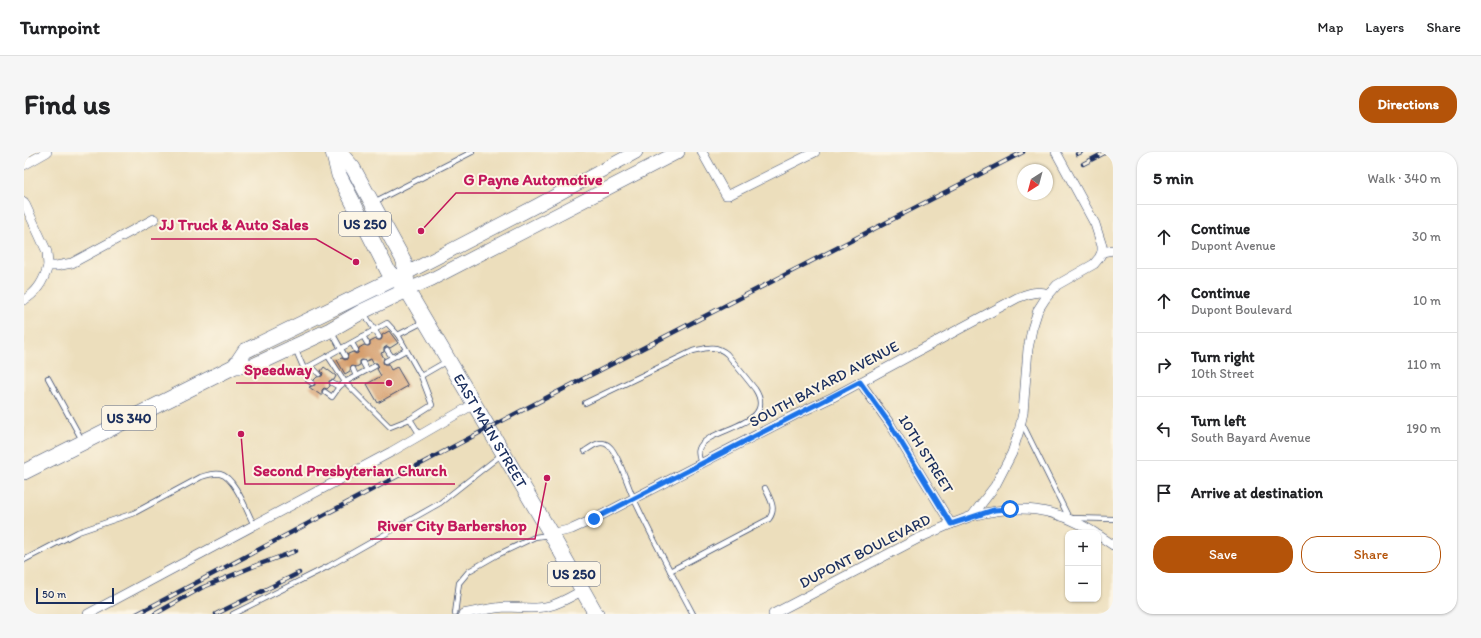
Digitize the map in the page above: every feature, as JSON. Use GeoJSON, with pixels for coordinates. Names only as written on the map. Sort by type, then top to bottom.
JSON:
{"type":"FeatureCollection","features":[{"type":"Feature","properties":{"kind":"main road","name":"US 250"},"geometry":{"type":"LineString","coordinates":[[333,152],[339,175],[388,271],[401,276]]}},
{"type":"Feature","properties":{"kind":"main road","name":"EAST MAIN STREET"},"geometry":{"type":"LineString","coordinates":[[339,152],[353,168],[404,261],[401,276],[425,321],[551,534],[596,614]]}},
{"type":"Feature","properties":{"kind":"main road"},"geometry":{"type":"LineString","coordinates":[[401,276],[636,152]]}},
{"type":"Feature","properties":{"kind":"main road"},"geometry":{"type":"LineString","coordinates":[[408,290],[678,152]]}},
{"type":"Feature","properties":{"kind":"main road","name":"US 340"},"geometry":{"type":"LineString","coordinates":[[235,366],[245,351],[401,276]]}},
{"type":"Feature","properties":{"kind":"main road","name":"US 340"},"geometry":{"type":"LineString","coordinates":[[24,472],[235,366],[253,366],[330,330],[364,311],[408,290]]}},
{"type":"Feature","properties":{"kind":"street"},"geometry":{"type":"LineString","coordinates":[[702,152],[726,194],[732,195],[815,152]]}},
{"type":"Feature","properties":{"kind":"street"},"geometry":{"type":"LineString","coordinates":[[972,516],[995,486],[1005,470],[1012,453],[1021,421],[1028,349],[1038,310],[1048,294],[1065,280],[1094,264],[1102,252],[1102,246],[1095,224],[1056,152]]}},
{"type":"Feature","properties":{"kind":"street"},"geometry":{"type":"LineString","coordinates":[[24,165],[43,153]]}},
{"type":"Feature","properties":{"kind":"street"},"geometry":{"type":"LineString","coordinates":[[24,202],[47,252],[48,266],[40,285],[33,294],[24,300]]}},
{"type":"Feature","properties":{"kind":"street"},"geometry":{"type":"LineString","coordinates":[[48,266],[72,263],[154,219]]}},
{"type":"Feature","properties":{"kind":"street"},"geometry":{"type":"LineString","coordinates":[[1102,252],[1113,250]]}},
{"type":"Feature","properties":{"kind":"street","name":"SOUTH BAYARD AVENUE"},"geometry":{"type":"LineString","coordinates":[[551,534],[572,529],[634,498],[860,382],[1018,298],[1031,293],[1040,292],[1048,294]]}},
{"type":"Feature","properties":{"kind":"street","name":"10TH STREET"},"geometry":{"type":"LineString","coordinates":[[860,382],[890,424],[951,524]]}},
{"type":"Feature","properties":{"kind":"street"},"geometry":{"type":"LineString","coordinates":[[88,614],[391,452],[474,404]]}},
{"type":"Feature","properties":{"kind":"street","name":"DUPONT BOULEVARD"},"geometry":{"type":"LineString","coordinates":[[773,614],[913,541],[951,524],[994,510],[1039,510],[1069,518],[1090,530]]}},
{"type":"Feature","properties":{"kind":"street"},"geometry":{"type":"LineString","coordinates":[[1101,537],[1113,545]]}},
{"type":"Feature","properties":{"kind":"street"},"geometry":{"type":"LineString","coordinates":[[463,614],[500,608],[538,608],[550,606],[583,590]]}},
{"type":"Feature","properties":{"kind":"lane"},"geometry":{"type":"LineString","coordinates":[[372,203],[472,152]]}},
{"type":"Feature","properties":{"kind":"lane"},"geometry":{"type":"LineString","coordinates":[[364,311],[379,337]]}},
{"type":"Feature","properties":{"kind":"lane"},"geometry":{"type":"LineString","coordinates":[[398,335],[425,321]]}},
{"type":"Feature","properties":{"kind":"lane"},"geometry":{"type":"LineString","coordinates":[[304,369],[312,366],[328,356],[387,323],[398,335],[421,376],[432,405],[410,419],[390,427],[345,382],[328,356]]}},
{"type":"Feature","properties":{"kind":"lane"},"geometry":{"type":"LineString","coordinates":[[330,330],[345,356]]}},
{"type":"Feature","properties":{"kind":"lane"},"geometry":{"type":"LineString","coordinates":[[363,336],[367,343]]}},
{"type":"Feature","properties":{"kind":"lane"},"geometry":{"type":"LineString","coordinates":[[352,343],[356,350]]}},
{"type":"Feature","properties":{"kind":"lane"},"geometry":{"type":"LineString","coordinates":[[294,346],[308,380],[312,383]]}},
{"type":"Feature","properties":{"kind":"lane"},"geometry":{"type":"LineString","coordinates":[[585,403],[693,351],[711,347],[722,349],[755,389],[759,395],[760,404],[756,414],[747,421],[702,444],[699,448],[698,454],[701,464]]}},
{"type":"Feature","properties":{"kind":"lane"},"geometry":{"type":"LineString","coordinates":[[387,350],[392,357]]}},
{"type":"Feature","properties":{"kind":"lane"},"geometry":{"type":"LineString","coordinates":[[386,361],[406,350]]}},
{"type":"Feature","properties":{"kind":"lane"},"geometry":{"type":"LineString","coordinates":[[421,376],[448,360]]}},
{"type":"Feature","properties":{"kind":"lane"},"geometry":{"type":"LineString","coordinates":[[363,363],[367,370]]}},
{"type":"Feature","properties":{"kind":"lane"},"geometry":{"type":"LineString","coordinates":[[312,366],[319,374]]}},
{"type":"Feature","properties":{"kind":"lane"},"geometry":{"type":"LineString","coordinates":[[325,392],[332,397],[339,387],[345,382],[375,366]]}},
{"type":"Feature","properties":{"kind":"lane"},"geometry":{"type":"LineString","coordinates":[[353,369],[356,376]]}},
{"type":"Feature","properties":{"kind":"lane"},"geometry":{"type":"LineString","coordinates":[[48,378],[83,442]]}},
{"type":"Feature","properties":{"kind":"lane"},"geometry":{"type":"LineString","coordinates":[[332,383],[339,387]]}},
{"type":"Feature","properties":{"kind":"lane"},"geometry":{"type":"LineString","coordinates":[[410,419],[420,435]]}},
{"type":"Feature","properties":{"kind":"lane"},"geometry":{"type":"LineString","coordinates":[[1021,421],[1069,518],[1113,519]]}},
{"type":"Feature","properties":{"kind":"lane"},"geometry":{"type":"LineString","coordinates":[[585,451],[598,443],[606,443],[611,448],[670,571],[693,614]]}},
{"type":"Feature","properties":{"kind":"lane"},"geometry":{"type":"LineString","coordinates":[[233,614],[329,566],[440,503],[503,454]]}},
{"type":"Feature","properties":{"kind":"lane"},"geometry":{"type":"LineString","coordinates":[[24,560],[78,532],[134,513],[201,477],[213,474],[221,474],[227,477],[235,487],[254,525]]}},
{"type":"Feature","properties":{"kind":"lane"},"geometry":{"type":"LineString","coordinates":[[670,571],[769,519],[773,514],[773,510],[765,488]]}},
{"type":"Feature","properties":{"kind":"lane"},"geometry":{"type":"LineString","coordinates":[[455,614],[459,583],[469,571],[497,555],[535,538],[551,534]]}},
{"type":"Feature","properties":{"kind":"building"},"geometry":{"type":"Polygon","coordinates":[[[389,331],[398,343],[390,348],[387,346],[384,348],[384,352],[381,353],[384,358],[383,362],[384,364],[388,364],[391,370],[397,367],[408,386],[378,403],[367,384],[381,376],[377,369],[379,367],[377,363],[373,363],[371,359],[366,361],[362,360],[360,361],[360,365],[356,367],[351,366],[350,371],[345,374],[337,360],[342,358],[345,360],[347,359],[348,354],[353,352],[356,354],[358,353],[359,348],[364,345],[370,345],[370,342],[376,339],[381,340],[382,335],[389,331]]]}},
{"type":"Feature","properties":{"kind":"building"},"geometry":{"type":"Polygon","coordinates":[[[324,367],[336,376],[334,380],[329,381],[330,386],[327,389],[324,388],[322,390],[322,396],[309,387],[315,385],[314,380],[317,377],[322,376],[323,373],[321,371],[324,367]]]}},
{"type":"Feature","properties":{"kind":"railway"},"geometry":{"type":"LineString","coordinates":[[137,614],[515,414],[1023,152]]}},
{"type":"Feature","properties":{"kind":"railway"},"geometry":{"type":"LineString","coordinates":[[1077,154],[1081,152]]}},
{"type":"Feature","properties":{"kind":"railway"},"geometry":{"type":"LineString","coordinates":[[1083,164],[1106,152]]}},
{"type":"Feature","properties":{"kind":"railway"},"geometry":{"type":"LineString","coordinates":[[155,614],[201,588],[296,551]]}},
{"type":"Feature","properties":{"kind":"railway"},"geometry":{"type":"LineString","coordinates":[[216,614],[299,573]]}},
{"type":"Feature","properties":{"kind":"place","name":"G Payne Automotive"},"geometry":{"type":"Point","coordinates":[421,231]}},
{"type":"Feature","properties":{"kind":"place","name":"JJ Truck & Auto Sales"},"geometry":{"type":"Point","coordinates":[356,262]}},
{"type":"Feature","properties":{"kind":"place","name":"Speedway"},"geometry":{"type":"Point","coordinates":[389,383]}},
{"type":"Feature","properties":{"kind":"place","name":"Second Presbyterian Church"},"geometry":{"type":"Point","coordinates":[241,434]}},
{"type":"Feature","properties":{"kind":"place","name":"River City Barbershop"},"geometry":{"type":"Point","coordinates":[547,478]}},
{"type":"Feature","properties":{"kind":"route"},"geometry":{"type":"LineString","coordinates":[[594,519],[860,382],[890,424],[944,509],[951,524],[994,510],[1010,509]]}}]}
